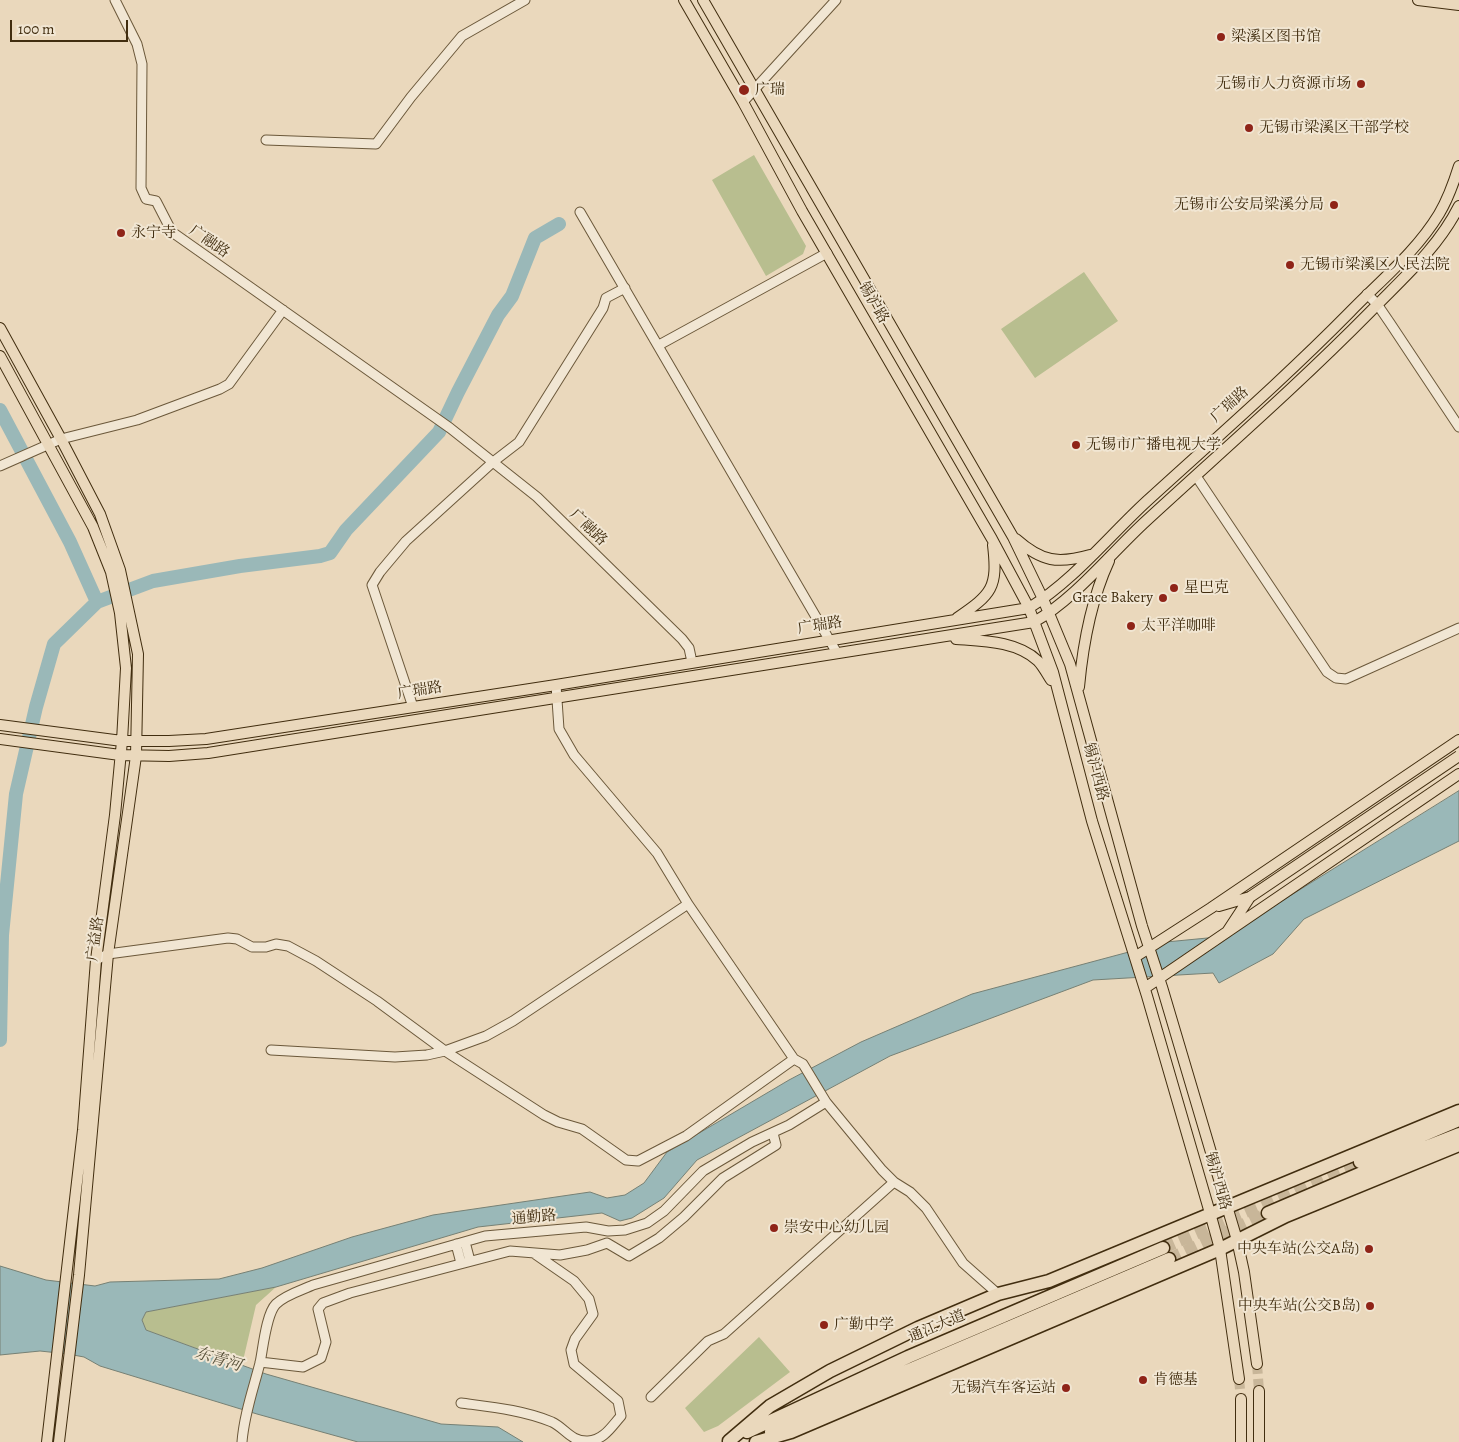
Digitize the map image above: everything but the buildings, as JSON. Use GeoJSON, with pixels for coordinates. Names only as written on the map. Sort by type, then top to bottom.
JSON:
{"type":"FeatureCollection","features":[{"type":"Feature","properties":{"kind":"highway"},"geometry":{"type":"LineString","coordinates":[[728,1441],[770,1406],[830,1371],[918,1328],[998,1294],[1049,1281],[1459,1110]]}},
{"type":"Feature","properties":{"kind":"highway"},"geometry":{"type":"LineString","coordinates":[[1360,1162],[1459,1120]]}},
{"type":"Feature","properties":{"kind":"highway"},"geometry":{"type":"LineString","coordinates":[[1268,1213],[1459,1134]]}},
{"type":"Feature","properties":{"kind":"highway"},"geometry":{"type":"LineString","coordinates":[[755,1442],[792,1432],[1220,1248],[1286,1216],[1459,1145]]}},
{"type":"Feature","properties":{"kind":"highway","name":"通江大道"},"geometry":{"type":"LineString","coordinates":[[728,1441],[908,1357],[1166,1253],[794,1419],[755,1442]]}},
{"type":"Feature","properties":{"kind":"main road","name":"锡沪路"},"geometry":{"type":"LineString","coordinates":[[684,0],[743,102],[802,211],[992,539],[1029,608],[1034,622]]}},
{"type":"Feature","properties":{"kind":"main road","name":"锡沪路"},"geometry":{"type":"LineString","coordinates":[[703,0],[1013,537],[1044,599],[1070,664],[1078,693]]}},
{"type":"Feature","properties":{"kind":"main road"},"geometry":{"type":"LineString","coordinates":[[1418,0],[1459,5]]}},
{"type":"Feature","properties":{"kind":"main road","name":"广瑞路"},"geometry":{"type":"LineString","coordinates":[[1,725],[122,741],[206,739],[556,685],[1029,608],[1044,599],[1130,517],[1309,354],[1422,239],[1439,214],[1451,190],[1459,166]]}},
{"type":"Feature","properties":{"kind":"main road","name":"广瑞路"},"geometry":{"type":"LineString","coordinates":[[0,739],[120,755],[208,753],[1034,622],[1049,613],[1112,556],[1140,527],[1318,364],[1433,248],[1451,222],[1459,206]]}},
{"type":"Feature","properties":{"kind":"main road"},"geometry":{"type":"LineString","coordinates":[[0,328],[62,439],[100,514],[125,610]]}},
{"type":"Feature","properties":{"kind":"main road"},"geometry":{"type":"LineString","coordinates":[[0,356],[116,571]]}},
{"type":"Feature","properties":{"kind":"main road"},"geometry":{"type":"LineString","coordinates":[[1013,537],[1026,547],[1047,558],[1070,561],[1093,554]]}},
{"type":"Feature","properties":{"kind":"main road"},"geometry":{"type":"LineString","coordinates":[[954,621],[979,604],[991,588],[995,572],[992,539]]}},
{"type":"Feature","properties":{"kind":"main road"},"geometry":{"type":"LineString","coordinates":[[1078,693],[1088,624],[1097,592],[1112,556]]}},
{"type":"Feature","properties":{"kind":"main road","name":"广益路"},"geometry":{"type":"LineString","coordinates":[[47,1442],[83,1130],[96,960],[115,815],[122,741],[126,668],[125,610]]}},
{"type":"Feature","properties":{"kind":"main road","name":"广益路"},"geometry":{"type":"LineString","coordinates":[[59,1442],[80,1276],[108,954],[136,756],[138,654],[125,610]]}},
{"type":"Feature","properties":{"kind":"main road","name":"锡沪西路"},"geometry":{"type":"LineString","coordinates":[[1034,622],[1053,672],[1092,821],[1146,992],[1220,1248],[1239,1379]]}},
{"type":"Feature","properties":{"kind":"main road"},"geometry":{"type":"LineString","coordinates":[[940,637],[995,643],[1018,648],[1040,662],[1057,690]]}},
{"type":"Feature","properties":{"kind":"main road","name":"锡沪西路"},"geometry":{"type":"LineString","coordinates":[[1078,693],[1142,926],[1161,983],[1237,1240],[1244,1272],[1257,1364]]}},
{"type":"Feature","properties":{"kind":"main road"},"geometry":{"type":"LineString","coordinates":[[1135,957],[1211,908],[1459,740]]}},
{"type":"Feature","properties":{"kind":"main road"},"geometry":{"type":"LineString","coordinates":[[1211,908],[1250,897],[1459,756]]}},
{"type":"Feature","properties":{"kind":"main road"},"geometry":{"type":"LineString","coordinates":[[1146,992],[1161,983],[1227,932],[1459,774]]}},
{"type":"Feature","properties":{"kind":"main road"},"geometry":{"type":"LineString","coordinates":[[1227,932],[1250,897]]}},
{"type":"Feature","properties":{"kind":"main road"},"geometry":{"type":"LineString","coordinates":[[1259,1391],[1259,1442]]}},
{"type":"Feature","properties":{"kind":"main road"},"geometry":{"type":"LineString","coordinates":[[1240,1442],[1241,1399]]}},
{"type":"Feature","properties":{"kind":"street","name":"广融路"},"geometry":{"type":"LineString","coordinates":[[115,0],[137,44],[142,64],[141,188],[146,199],[156,201],[172,232],[437,418],[537,497],[682,639],[689,648],[692,662]]}},
{"type":"Feature","properties":{"kind":"street"},"geometry":{"type":"LineString","coordinates":[[266,140],[376,144],[410,97],[462,36],[525,0]]}},
{"type":"Feature","properties":{"kind":"street"},"geometry":{"type":"LineString","coordinates":[[743,102],[836,0]]}},
{"type":"Feature","properties":{"kind":"street"},"geometry":{"type":"LineString","coordinates":[[580,212],[837,653]]}},
{"type":"Feature","properties":{"kind":"street"},"geometry":{"type":"LineString","coordinates":[[659,345],[827,253]]}},
{"type":"Feature","properties":{"kind":"street"},"geometry":{"type":"LineString","coordinates":[[413,707],[372,585],[380,572],[406,542],[493,462],[519,442],[603,308],[606,298],[625,288]]}},
{"type":"Feature","properties":{"kind":"street"},"geometry":{"type":"LineString","coordinates":[[1367,294],[1377,304],[1459,427]]}},
{"type":"Feature","properties":{"kind":"street"},"geometry":{"type":"LineString","coordinates":[[0,466],[62,439],[136,420],[220,390],[229,384],[283,310]]}},
{"type":"Feature","properties":{"kind":"street"},"geometry":{"type":"LineString","coordinates":[[1196,476],[1327,672],[1336,678],[1346,679],[1459,628]]}},
{"type":"Feature","properties":{"kind":"street"},"geometry":{"type":"LineString","coordinates":[[556,685],[559,729],[574,755],[657,854],[688,904],[794,1059],[803,1064],[826,1102],[882,1170],[894,1182],[910,1192],[926,1208],[963,1263],[998,1294]]}},
{"type":"Feature","properties":{"kind":"street"},"geometry":{"type":"LineString","coordinates":[[271,1050],[395,1057],[427,1055],[446,1051],[486,1036],[513,1022],[688,904]]}},
{"type":"Feature","properties":{"kind":"street"},"geometry":{"type":"LineString","coordinates":[[96,960],[108,954],[228,938],[237,939],[252,947],[266,947],[276,944],[288,946],[316,961],[377,1001],[446,1051],[544,1115],[558,1122],[582,1129],[626,1160],[638,1161],[686,1136],[794,1059]]}},
{"type":"Feature","properties":{"kind":"street","name":"通勤路"},"geometry":{"type":"LineString","coordinates":[[242,1442],[244,1423],[260,1362],[268,1321],[275,1305],[290,1295],[314,1285],[485,1236],[586,1227],[608,1231],[625,1230],[647,1223],[664,1211],[704,1170],[752,1142],[789,1125],[826,1102]]}},
{"type":"Feature","properties":{"kind":"street"},"geometry":{"type":"LineString","coordinates":[[260,1362],[303,1366],[321,1358],[326,1342],[318,1309],[323,1303],[350,1293],[510,1250],[560,1255],[586,1250],[607,1243],[628,1256],[659,1238],[684,1217],[722,1178],[776,1145],[773,1133]]}},
{"type":"Feature","properties":{"kind":"street"},"geometry":{"type":"LineString","coordinates":[[651,1397],[708,1341],[724,1334],[894,1182]]}},
{"type":"Feature","properties":{"kind":"street"},"geometry":{"type":"LineString","coordinates":[[460,1243],[466,1262]]}},
{"type":"Feature","properties":{"kind":"street"},"geometry":{"type":"LineString","coordinates":[[461,1403],[511,1410],[553,1423],[572,1438],[588,1441],[604,1436],[620,1416],[618,1401],[574,1364],[571,1350],[575,1338],[593,1314],[589,1299],[574,1281],[535,1254]]}},
{"type":"Feature","properties":{"kind":"green space"},"geometry":{"type":"Polygon","coordinates":[[[754,155],[806,246],[803,254],[766,276],[712,180],[754,155]]]}},
{"type":"Feature","properties":{"kind":"green space"},"geometry":{"type":"Polygon","coordinates":[[[1084,272],[1118,321],[1035,378],[1001,329],[1084,272]]]}},
{"type":"Feature","properties":{"kind":"green space"},"geometry":{"type":"Polygon","coordinates":[[[276,1287],[256,1305],[242,1365],[146,1330],[142,1320],[146,1312],[276,1287]]]}},
{"type":"Feature","properties":{"kind":"green space"},"geometry":{"type":"Polygon","coordinates":[[[759,1337],[790,1372],[718,1426],[704,1432],[685,1408],[759,1337]]]}},
{"type":"Feature","properties":{"kind":"water","name":"东青河"},"geometry":{"type":"Polygon","coordinates":[[[1459,791],[1459,841],[1304,919],[1273,954],[1219,983],[1213,973],[1093,980],[890,1056],[697,1160],[664,1198],[632,1218],[620,1221],[602,1213],[478,1227],[276,1287],[146,1312],[142,1320],[146,1330],[266,1374],[441,1424],[498,1427],[523,1442],[358,1442],[257,1414],[100,1366],[84,1357],[40,1351],[0,1355],[0,1266],[46,1280],[95,1286],[110,1282],[219,1279],[262,1268],[352,1237],[433,1215],[590,1192],[607,1198],[625,1195],[644,1183],[667,1152],[789,1080],[861,1042],[972,994],[1166,942],[1228,936],[1459,791]]]}},
{"type":"Feature","properties":{"kind":"waterway"},"geometry":{"type":"LineString","coordinates":[[0,1040],[2,935],[16,794],[36,707],[54,644],[97,602],[153,581],[330,553],[346,530],[439,432],[498,315],[512,296],[535,238],[559,224]]}},
{"type":"Feature","properties":{"kind":"waterway"},"geometry":{"type":"LineString","coordinates":[[0,410],[70,542],[97,602]]}},
{"type":"Feature","properties":{"kind":"tunnel"},"geometry":{"type":"LineString","coordinates":[[1163,1248],[1360,1162]]}},
{"type":"Feature","properties":{"kind":"tunnel"},"geometry":{"type":"LineString","coordinates":[[1169,1259],[1268,1213]]}},
{"type":"Feature","properties":{"kind":"tunnel"},"geometry":{"type":"LineString","coordinates":[[1257,1364],[1259,1391]]}},
{"type":"Feature","properties":{"kind":"tunnel"},"geometry":{"type":"LineString","coordinates":[[1239,1379],[1241,1399]]}},
{"type":"Feature","properties":{"kind":"place","name":"梁溪区图书馆"},"geometry":{"type":"Point","coordinates":[1221,37]}},
{"type":"Feature","properties":{"kind":"place","name":"无锡市人力资源市场"},"geometry":{"type":"Point","coordinates":[1361,84]}},
{"type":"Feature","properties":{"kind":"place","name":"广瑞"},"geometry":{"type":"Point","coordinates":[744,90]}},
{"type":"Feature","properties":{"kind":"place","name":"无锡市梁溪区干部学校"},"geometry":{"type":"Point","coordinates":[1249,128]}},
{"type":"Feature","properties":{"kind":"place","name":"无锡市公安局梁溪分局"},"geometry":{"type":"Point","coordinates":[1334,205]}},
{"type":"Feature","properties":{"kind":"place","name":"永宁寺"},"geometry":{"type":"Point","coordinates":[121,233]}},
{"type":"Feature","properties":{"kind":"place","name":"无锡市梁溪区人民法院"},"geometry":{"type":"Point","coordinates":[1290,265]}},
{"type":"Feature","properties":{"kind":"place","name":"无锡市广播电视大学"},"geometry":{"type":"Point","coordinates":[1076,445]}},
{"type":"Feature","properties":{"kind":"place","name":"星巴克"},"geometry":{"type":"Point","coordinates":[1174,588]}},
{"type":"Feature","properties":{"kind":"place","name":"Grace Bakery"},"geometry":{"type":"Point","coordinates":[1163,598]}},
{"type":"Feature","properties":{"kind":"place","name":"太平洋咖啡"},"geometry":{"type":"Point","coordinates":[1131,626]}},
{"type":"Feature","properties":{"kind":"place","name":"崇安中心幼儿园"},"geometry":{"type":"Point","coordinates":[774,1228]}},
{"type":"Feature","properties":{"kind":"place","name":"中央车站(公交A岛)"},"geometry":{"type":"Point","coordinates":[1369,1249]}},
{"type":"Feature","properties":{"kind":"place","name":"中央车站(公交B岛)"},"geometry":{"type":"Point","coordinates":[1370,1306]}},
{"type":"Feature","properties":{"kind":"place","name":"广勤中学"},"geometry":{"type":"Point","coordinates":[824,1325]}},
{"type":"Feature","properties":{"kind":"place","name":"肯德基"},"geometry":{"type":"Point","coordinates":[1143,1380]}},
{"type":"Feature","properties":{"kind":"place","name":"无锡汽车客运站"},"geometry":{"type":"Point","coordinates":[1066,1388]}}]}
